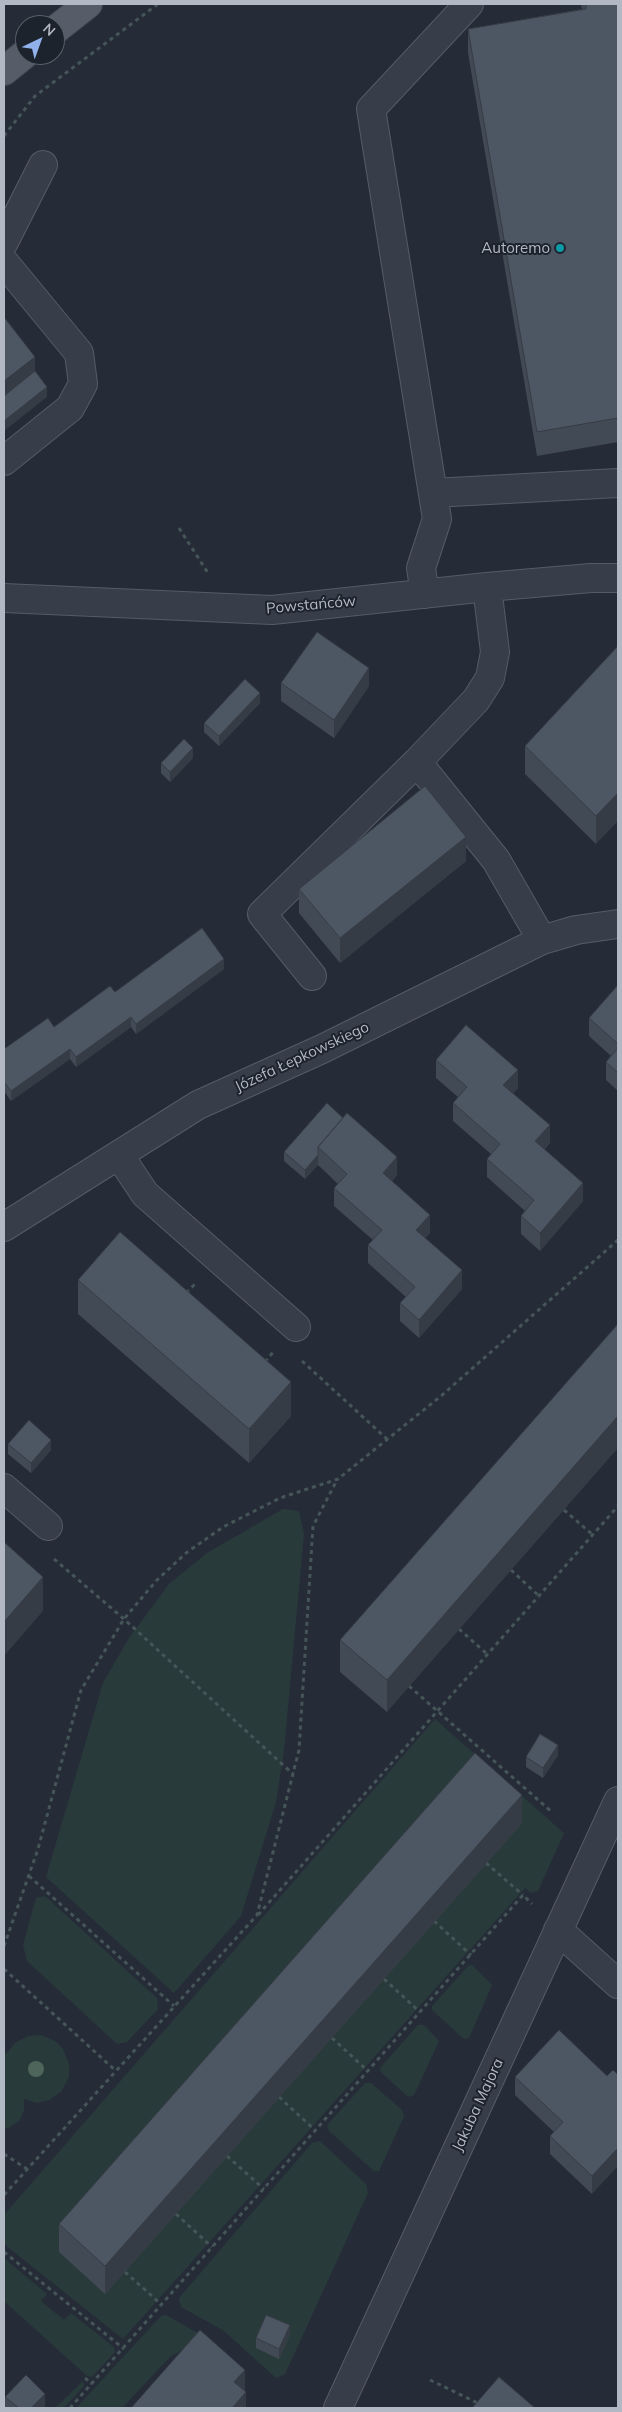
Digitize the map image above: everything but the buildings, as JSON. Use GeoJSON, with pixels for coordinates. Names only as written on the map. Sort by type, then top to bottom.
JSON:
{"type":"FeatureCollection","features":[{"type":"Feature","properties":{"kind":"main road"},"geometry":{"type":"LineString","coordinates":[[65,22],[88,4]]}},
{"type":"Feature","properties":{"kind":"main road"},"geometry":{"type":"LineString","coordinates":[[4,71],[15,62]]}},
{"type":"Feature","properties":{"kind":"street"},"geometry":{"type":"LineString","coordinates":[[425,594],[421,568],[437,519],[372,109],[469,4]]}},
{"type":"Feature","properties":{"kind":"street"},"geometry":{"type":"LineString","coordinates":[[4,242],[43,165]]}},
{"type":"Feature","properties":{"kind":"street"},"geometry":{"type":"LineString","coordinates":[[4,262],[79,353],[83,384],[70,408],[4,461]]}},
{"type":"Feature","properties":{"kind":"street"},"geometry":{"type":"LineString","coordinates":[[433,493],[618,483]]}},
{"type":"Feature","properties":{"kind":"street","name":"Powstańców"},"geometry":{"type":"LineString","coordinates":[[4,598],[272,610],[487,587],[592,578],[618,578]]}},
{"type":"Feature","properties":{"kind":"street"},"geometry":{"type":"LineString","coordinates":[[312,976],[262,914],[417,762],[476,700],[490,678],[495,652],[487,587]]}},
{"type":"Feature","properties":{"kind":"street"},"geometry":{"type":"LineString","coordinates":[[417,762],[496,860],[542,940]]}},
{"type":"Feature","properties":{"kind":"street","name":"Józefa Łepkowskiego"},"geometry":{"type":"LineString","coordinates":[[4,1227],[198,1105],[322,1049],[542,940],[576,930],[618,924]]}},
{"type":"Feature","properties":{"kind":"street"},"geometry":{"type":"LineString","coordinates":[[119,1155],[145,1194],[289,1335]]}},
{"type":"Feature","properties":{"kind":"street"},"geometry":{"type":"LineString","coordinates":[[4,1488],[48,1526]]}},
{"type":"Feature","properties":{"kind":"street","name":"Jakuba Majora"},"geometry":{"type":"LineString","coordinates":[[338,2408],[618,1802]]}},
{"type":"Feature","properties":{"kind":"street"},"geometry":{"type":"LineString","coordinates":[[558,1930],[618,1984]]}},
{"type":"Feature","properties":{"kind":"path"},"geometry":{"type":"LineString","coordinates":[[4,136],[35,96],[158,4]]}},
{"type":"Feature","properties":{"kind":"path"},"geometry":{"type":"LineString","coordinates":[[179,528],[211,578]]}},
{"type":"Feature","properties":{"kind":"path"},"geometry":{"type":"LineString","coordinates":[[4,1943],[29,1876],[81,1690],[124,1619],[156,1581],[186,1553],[223,1527],[280,1498],[338,1479],[441,1396],[618,1240]]}},
{"type":"Feature","properties":{"kind":"path"},"geometry":{"type":"LineString","coordinates":[[263,1365],[289,1335],[388,1439]]}},
{"type":"Feature","properties":{"kind":"path"},"geometry":{"type":"LineString","coordinates":[[258,1915],[299,1750],[313,1526],[338,1479]]}},
{"type":"Feature","properties":{"kind":"path"},"geometry":{"type":"LineString","coordinates":[[4,2195],[258,1915],[436,1710],[618,1506]]}},
{"type":"Feature","properties":{"kind":"path"},"geometry":{"type":"LineString","coordinates":[[564,1510],[593,1535]]}},
{"type":"Feature","properties":{"kind":"path"},"geometry":{"type":"LineString","coordinates":[[48,1526],[34,1542],[124,1619],[293,1774]]}},
{"type":"Feature","properties":{"kind":"path"},"geometry":{"type":"LineString","coordinates":[[511,1570],[539,1596]]}},
{"type":"Feature","properties":{"kind":"path"},"geometry":{"type":"LineString","coordinates":[[459,1629],[487,1654]]}},
{"type":"Feature","properties":{"kind":"path"},"geometry":{"type":"LineString","coordinates":[[409,1686],[552,1812]]}},
{"type":"Feature","properties":{"kind":"path"},"geometry":{"type":"LineString","coordinates":[[486,1863],[539,1909]]}},
{"type":"Feature","properties":{"kind":"path"},"geometry":{"type":"LineString","coordinates":[[29,1876],[174,2006]]}},
{"type":"Feature","properties":{"kind":"path"},"geometry":{"type":"LineString","coordinates":[[70,2408],[522,1895]]}},
{"type":"Feature","properties":{"kind":"path"},"geometry":{"type":"LineString","coordinates":[[434,1922],[470,1955]]}},
{"type":"Feature","properties":{"kind":"path"},"geometry":{"type":"LineString","coordinates":[[4,1969],[116,2071]]}},
{"type":"Feature","properties":{"kind":"path"},"geometry":{"type":"LineString","coordinates":[[384,1979],[420,2012]]}},
{"type":"Feature","properties":{"kind":"path"},"geometry":{"type":"LineString","coordinates":[[332,2038],[368,2071]]}},
{"type":"Feature","properties":{"kind":"path"},"geometry":{"type":"LineString","coordinates":[[279,2098],[316,2131]]}},
{"type":"Feature","properties":{"kind":"path"},"geometry":{"type":"LineString","coordinates":[[4,2154],[27,2169]]}},
{"type":"Feature","properties":{"kind":"path"},"geometry":{"type":"LineString","coordinates":[[227,2156],[264,2189]]}},
{"type":"Feature","properties":{"kind":"path"},"geometry":{"type":"LineString","coordinates":[[176,2214],[212,2247]]}},
{"type":"Feature","properties":{"kind":"path"},"geometry":{"type":"LineString","coordinates":[[4,2252],[124,2348]]}},
{"type":"Feature","properties":{"kind":"path"},"geometry":{"type":"LineString","coordinates":[[125,2272],[162,2305]]}},
{"type":"Feature","properties":{"kind":"path"},"geometry":{"type":"LineString","coordinates":[[85,2378],[92,2384]]}},
{"type":"Feature","properties":{"kind":"path"},"geometry":{"type":"LineString","coordinates":[[430,2380],[489,2408],[495,2404]]}},
{"type":"Feature","properties":{"kind":"shaded area"},"geometry":{"type":"Polygon","coordinates":[[[283,1509],[299,1511],[304,1534],[284,1750],[276,1802],[241,1916],[174,1993],[46,1877],[103,1683],[129,1638],[169,1584],[207,1553],[283,1509]]]}},
{"type":"Feature","properties":{"kind":"shaded area"},"geometry":{"type":"Polygon","coordinates":[[[435,1719],[564,1833],[538,1891],[531,1893],[525,1888],[123,2339],[4,2244],[4,2215],[435,1719]]]}},
{"type":"Feature","properties":{"kind":"shaded area"},"geometry":{"type":"Polygon","coordinates":[[[45,1896],[157,1998],[158,2009],[127,2042],[117,2044],[27,1961],[23,1945],[36,1898],[45,1896]]]}},
{"type":"Feature","properties":{"kind":"shaded area"},"geometry":{"type":"Polygon","coordinates":[[[472,1965],[492,1985],[469,2038],[464,2039],[432,2010],[432,2006],[468,1966],[472,1965]]]}},
{"type":"Feature","properties":{"kind":"shaded area"},"geometry":{"type":"Polygon","coordinates":[[[418,2025],[424,2025],[439,2041],[414,2095],[408,2097],[381,2072],[380,2068],[418,2025]]]}},
{"type":"Feature","properties":{"kind":"shaded area"},"geometry":{"type":"Polygon","coordinates":[[[41,2035],[55,2041],[63,2049],[69,2064],[69,2077],[61,2092],[49,2100],[37,2103],[24,2099],[24,2110],[20,2120],[9,2128],[4,2128],[5,2055],[16,2042],[28,2036],[41,2035]]]}},
{"type":"Feature","properties":{"kind":"shaded area"},"geometry":{"type":"Polygon","coordinates":[[[365,2083],[371,2083],[402,2110],[404,2116],[379,2171],[374,2171],[329,2131],[327,2125],[365,2083]]]}},
{"type":"Feature","properties":{"kind":"shaded area"},"geometry":{"type":"Polygon","coordinates":[[[320,2141],[366,2184],[368,2193],[285,2374],[276,2378],[224,2331],[181,2307],[179,2298],[312,2143],[320,2141]]]}},
{"type":"Feature","properties":{"kind":"shaded area"},"geometry":{"type":"Polygon","coordinates":[[[4,2258],[47,2294],[41,2301],[64,2320],[71,2313],[114,2347],[115,2352],[92,2377],[87,2376],[4,2301],[4,2258]]]}},
{"type":"Feature","properties":{"kind":"shaded area"},"geometry":{"type":"Polygon","coordinates":[[[166,2315],[212,2341],[208,2346],[184,2349],[170,2357],[122,2408],[76,2408],[161,2316],[166,2315]]]}},
{"type":"Feature","properties":{"kind":"shaded area"},"geometry":{"type":"Polygon","coordinates":[[[83,2381],[84,2386],[64,2408],[55,2408],[83,2381]]]}},
{"type":"Feature","properties":{"kind":"place","name":"Autoremo"},"geometry":{"type":"Point","coordinates":[560,248]}}]}
